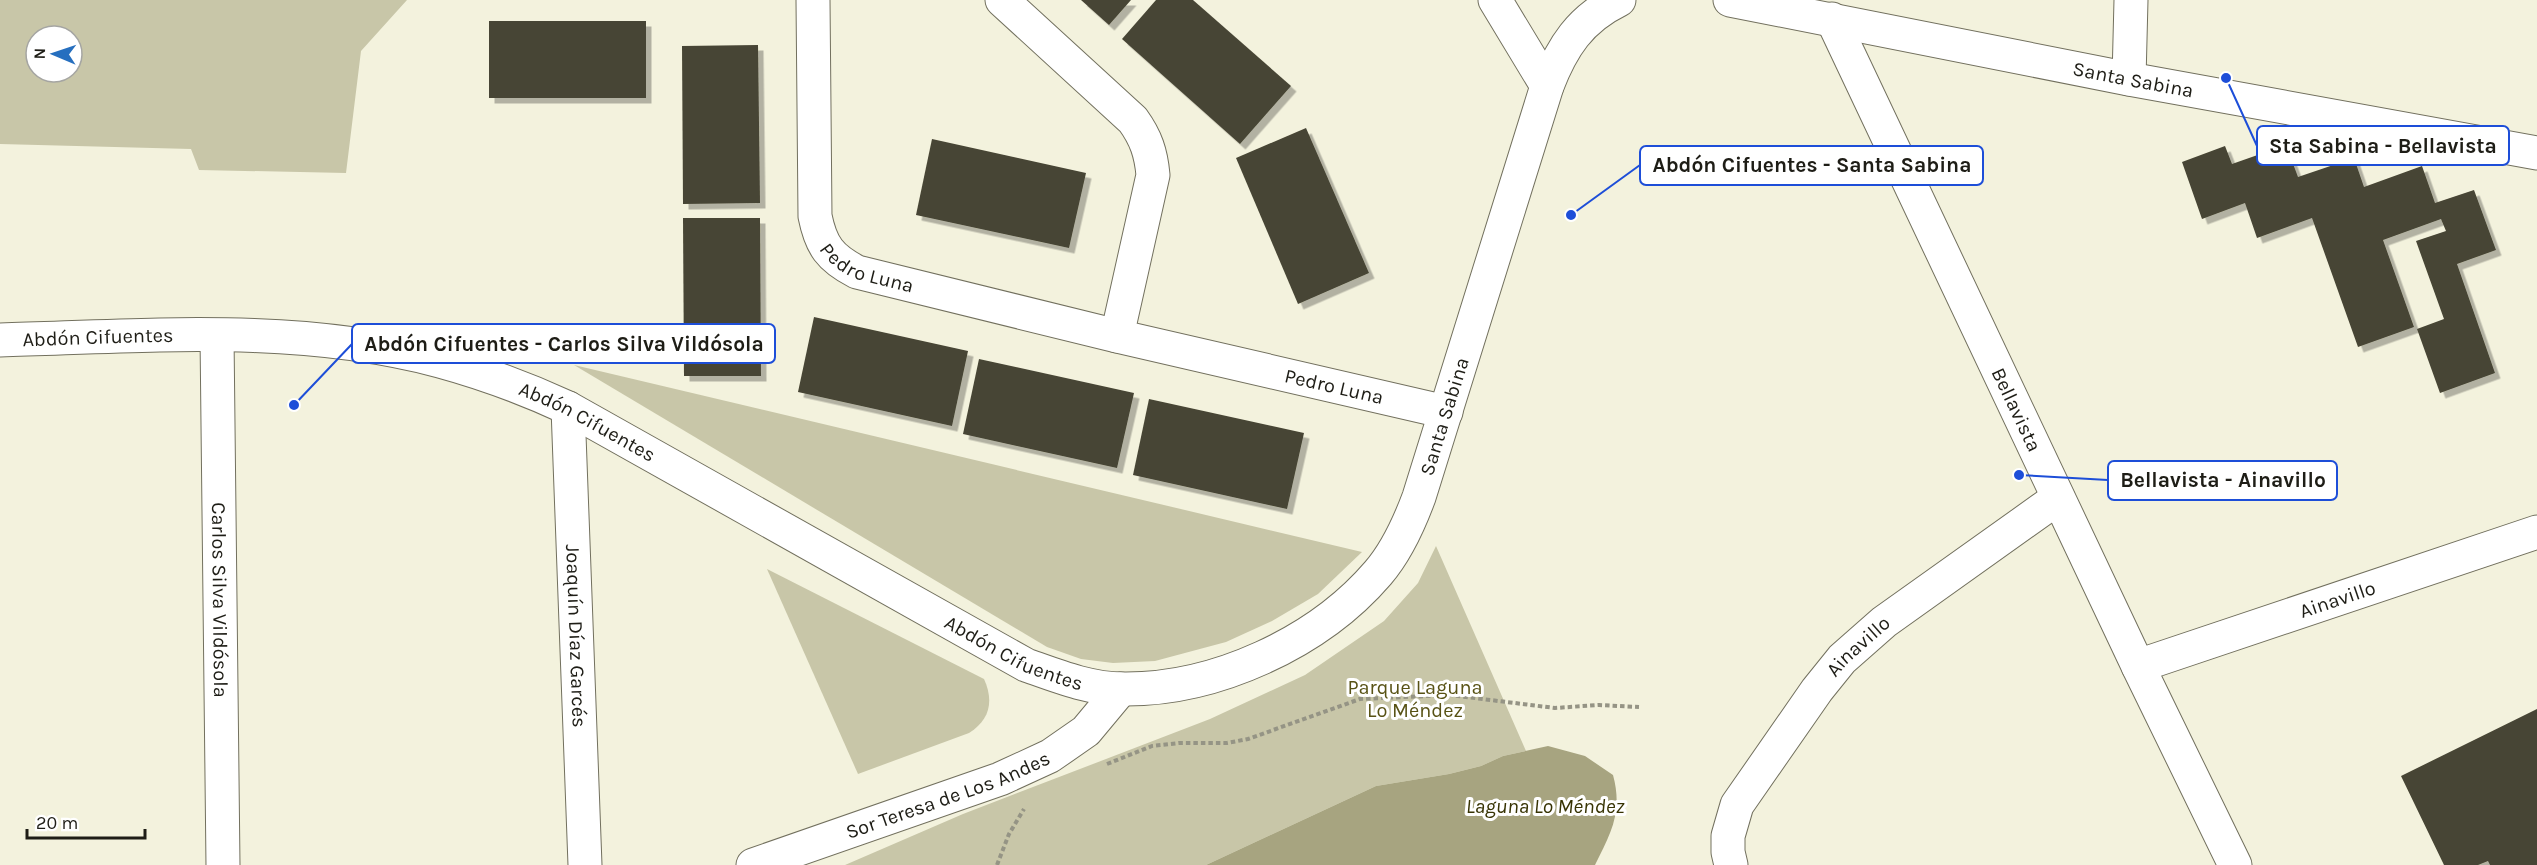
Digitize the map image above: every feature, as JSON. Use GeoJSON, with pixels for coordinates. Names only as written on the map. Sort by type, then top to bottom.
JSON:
{"type":"FeatureCollection","features":[{"type":"Feature","properties":{"kind":"street","name":"Pedro Luna"},"geometry":{"type":"LineString","coordinates":[[813,0],[815,216],[819,236],[829,252],[842,264],[857,272],[1117,336],[1446,412]]}},
{"type":"Feature","properties":{"kind":"street"},"geometry":{"type":"LineString","coordinates":[[1002,0],[1133,120],[1144,136],[1151,155],[1153,175],[1117,336]]}},
{"type":"Feature","properties":{"kind":"street"},"geometry":{"type":"LineString","coordinates":[[1495,0],[1547,86]]}},
{"type":"Feature","properties":{"kind":"street","name":"Santa Sabina"},"geometry":{"type":"LineString","coordinates":[[1121,689],[1154,688],[1187,682],[1220,673],[1256,659],[1308,632],[1354,599],[1379,571],[1406,530],[1419,497],[1547,86],[1558,58],[1579,27],[1606,6],[1619,0]]}},
{"type":"Feature","properties":{"kind":"street","name":"Santa Sabina"},"geometry":{"type":"LineString","coordinates":[[1730,0],[1773,4],[1832,20],[2129,79],[2537,153]]}},
{"type":"Feature","properties":{"kind":"street"},"geometry":{"type":"LineString","coordinates":[[2129,79],[2131,0]]}},
{"type":"Feature","properties":{"kind":"street","name":"Bellavista"},"geometry":{"type":"LineString","coordinates":[[1832,20],[2138,666],[2235,865]]}},
{"type":"Feature","properties":{"kind":"street","name":"Carlos Silva Vildósola"},"geometry":{"type":"LineString","coordinates":[[217,336],[224,865]]}},
{"type":"Feature","properties":{"kind":"street","name":"Abdón Cifuentes"},"geometry":{"type":"LineString","coordinates":[[0,340],[282,337],[383,349],[439,361],[483,374],[568,408],[1026,665],[1060,677],[1121,689]]}},
{"type":"Feature","properties":{"kind":"street","name":"Joaquín Díaz Garcés"},"geometry":{"type":"LineString","coordinates":[[568,408],[585,865]]}},
{"type":"Feature","properties":{"kind":"street","name":"Ainavillo"},"geometry":{"type":"LineString","coordinates":[[1729,859],[1732,820],[1737,805],[1817,690],[1842,659],[1884,622],[2058,498]]}},
{"type":"Feature","properties":{"kind":"street","name":"Ainavillo"},"geometry":{"type":"LineString","coordinates":[[2138,666],[2537,532]]}},
{"type":"Feature","properties":{"kind":"street","name":"Sor Teresa de Los Andes"},"geometry":{"type":"LineString","coordinates":[[753,865],[1000,779],[1050,756],[1086,731],[1121,689]]}},
{"type":"Feature","properties":{"kind":"path"},"geometry":{"type":"LineString","coordinates":[[1098,768],[1152,747],[1179,743],[1227,743],[1248,739],[1360,699],[1450,695],[1555,708],[1599,705],[1639,707]]}},
{"type":"Feature","properties":{"kind":"path"},"geometry":{"type":"LineString","coordinates":[[998,865],[1009,834],[1027,804]]}},
{"type":"Feature","properties":{"kind":"green space"},"geometry":{"type":"Polygon","coordinates":[[[0,0],[407,0],[361,51],[346,173],[199,170],[191,149],[0,144],[0,0]]]}},
{"type":"Feature","properties":{"kind":"green space"},"geometry":{"type":"Polygon","coordinates":[[[574,365],[1362,552],[1318,594],[1272,621],[1226,642],[1155,661],[1113,663],[1081,659],[1047,647],[574,365]]]}},
{"type":"Feature","properties":{"kind":"green space","name":"Parque Laguna Lo Méndez"},"geometry":{"type":"Polygon","coordinates":[[[1436,546],[1526,751],[1449,774],[1376,786],[1206,865],[845,865],[963,814],[1210,719],[1305,675],[1384,621],[1418,583],[1436,546]]]}},
{"type":"Feature","properties":{"kind":"green space"},"geometry":{"type":"Polygon","coordinates":[[[767,569],[984,679],[989,702],[982,722],[969,733],[858,774],[767,569]]]}},
{"type":"Feature","properties":{"kind":"water","name":"Laguna Lo Méndez"},"geometry":{"type":"Polygon","coordinates":[[[1548,746],[1585,756],[1613,775],[1617,800],[1614,822],[1595,865],[1206,865],[1376,786],[1449,774],[1481,766],[1503,756],[1548,746]]]}},
{"type":"Feature","properties":{"kind":"building"},"geometry":{"type":"Polygon","coordinates":[[[1081,0],[1131,0],[1109,25],[1081,0]]]}},
{"type":"Feature","properties":{"kind":"building"},"geometry":{"type":"Polygon","coordinates":[[[1156,0],[1193,0],[1291,86],[1240,144],[1122,39],[1156,0]]]}},
{"type":"Feature","properties":{"kind":"building"},"geometry":{"type":"Polygon","coordinates":[[[489,21],[646,21],[646,98],[489,98],[489,21]]]}},
{"type":"Feature","properties":{"kind":"building"},"geometry":{"type":"Polygon","coordinates":[[[758,45],[760,203],[683,204],[682,46],[758,45]]]}},
{"type":"Feature","properties":{"kind":"building"},"geometry":{"type":"Polygon","coordinates":[[[1306,128],[1369,273],[1298,304],[1236,158],[1306,128]]]}},
{"type":"Feature","properties":{"kind":"building"},"geometry":{"type":"Polygon","coordinates":[[[932,139],[1086,173],[1069,248],[916,215],[932,139]]]}},
{"type":"Feature","properties":{"kind":"building"},"geometry":{"type":"Polygon","coordinates":[[[2286,145],[2298,177],[2354,158],[2364,187],[2422,166],[2435,203],[2474,190],[2496,250],[2457,264],[2495,373],[2440,393],[2417,329],[2444,319],[2416,241],[2446,231],[2441,219],[2383,240],[2414,327],[2358,347],[2312,218],[2257,238],[2245,203],[2202,219],[2182,162],[2225,146],[2232,164],[2286,145]]]}},
{"type":"Feature","properties":{"kind":"building"},"geometry":{"type":"Polygon","coordinates":[[[683,218],[760,218],[761,376],[684,376],[683,218]]]}},
{"type":"Feature","properties":{"kind":"building"},"geometry":{"type":"Polygon","coordinates":[[[814,317],[968,351],[952,426],[798,392],[814,317]]]}},
{"type":"Feature","properties":{"kind":"building"},"geometry":{"type":"Polygon","coordinates":[[[979,359],[1134,393],[1117,468],[963,434],[979,359]]]}},
{"type":"Feature","properties":{"kind":"building"},"geometry":{"type":"Polygon","coordinates":[[[1149,399],[1304,433],[1287,509],[1133,475],[1149,399]]]}},
{"type":"Feature","properties":{"kind":"building"},"geometry":{"type":"Polygon","coordinates":[[[2537,709],[2537,865],[2490,865],[2488,861],[2478,865],[2444,865],[2401,776],[2537,709]]]}},
{"type":"Feature","properties":{"kind":"place","name":"Sta Sabina - Bellavista"},"geometry":{"type":"Point","coordinates":[2226,78]}},
{"type":"Feature","properties":{"kind":"place","name":"Abdón Cifuentes - Santa Sabina"},"geometry":{"type":"Point","coordinates":[1571,215]}},
{"type":"Feature","properties":{"kind":"place","name":"Abdón Cifuentes - Carlos Silva Vildósola"},"geometry":{"type":"Point","coordinates":[294,405]}},
{"type":"Feature","properties":{"kind":"place","name":"Bellavista - Ainavillo"},"geometry":{"type":"Point","coordinates":[2019,475]}}]}
